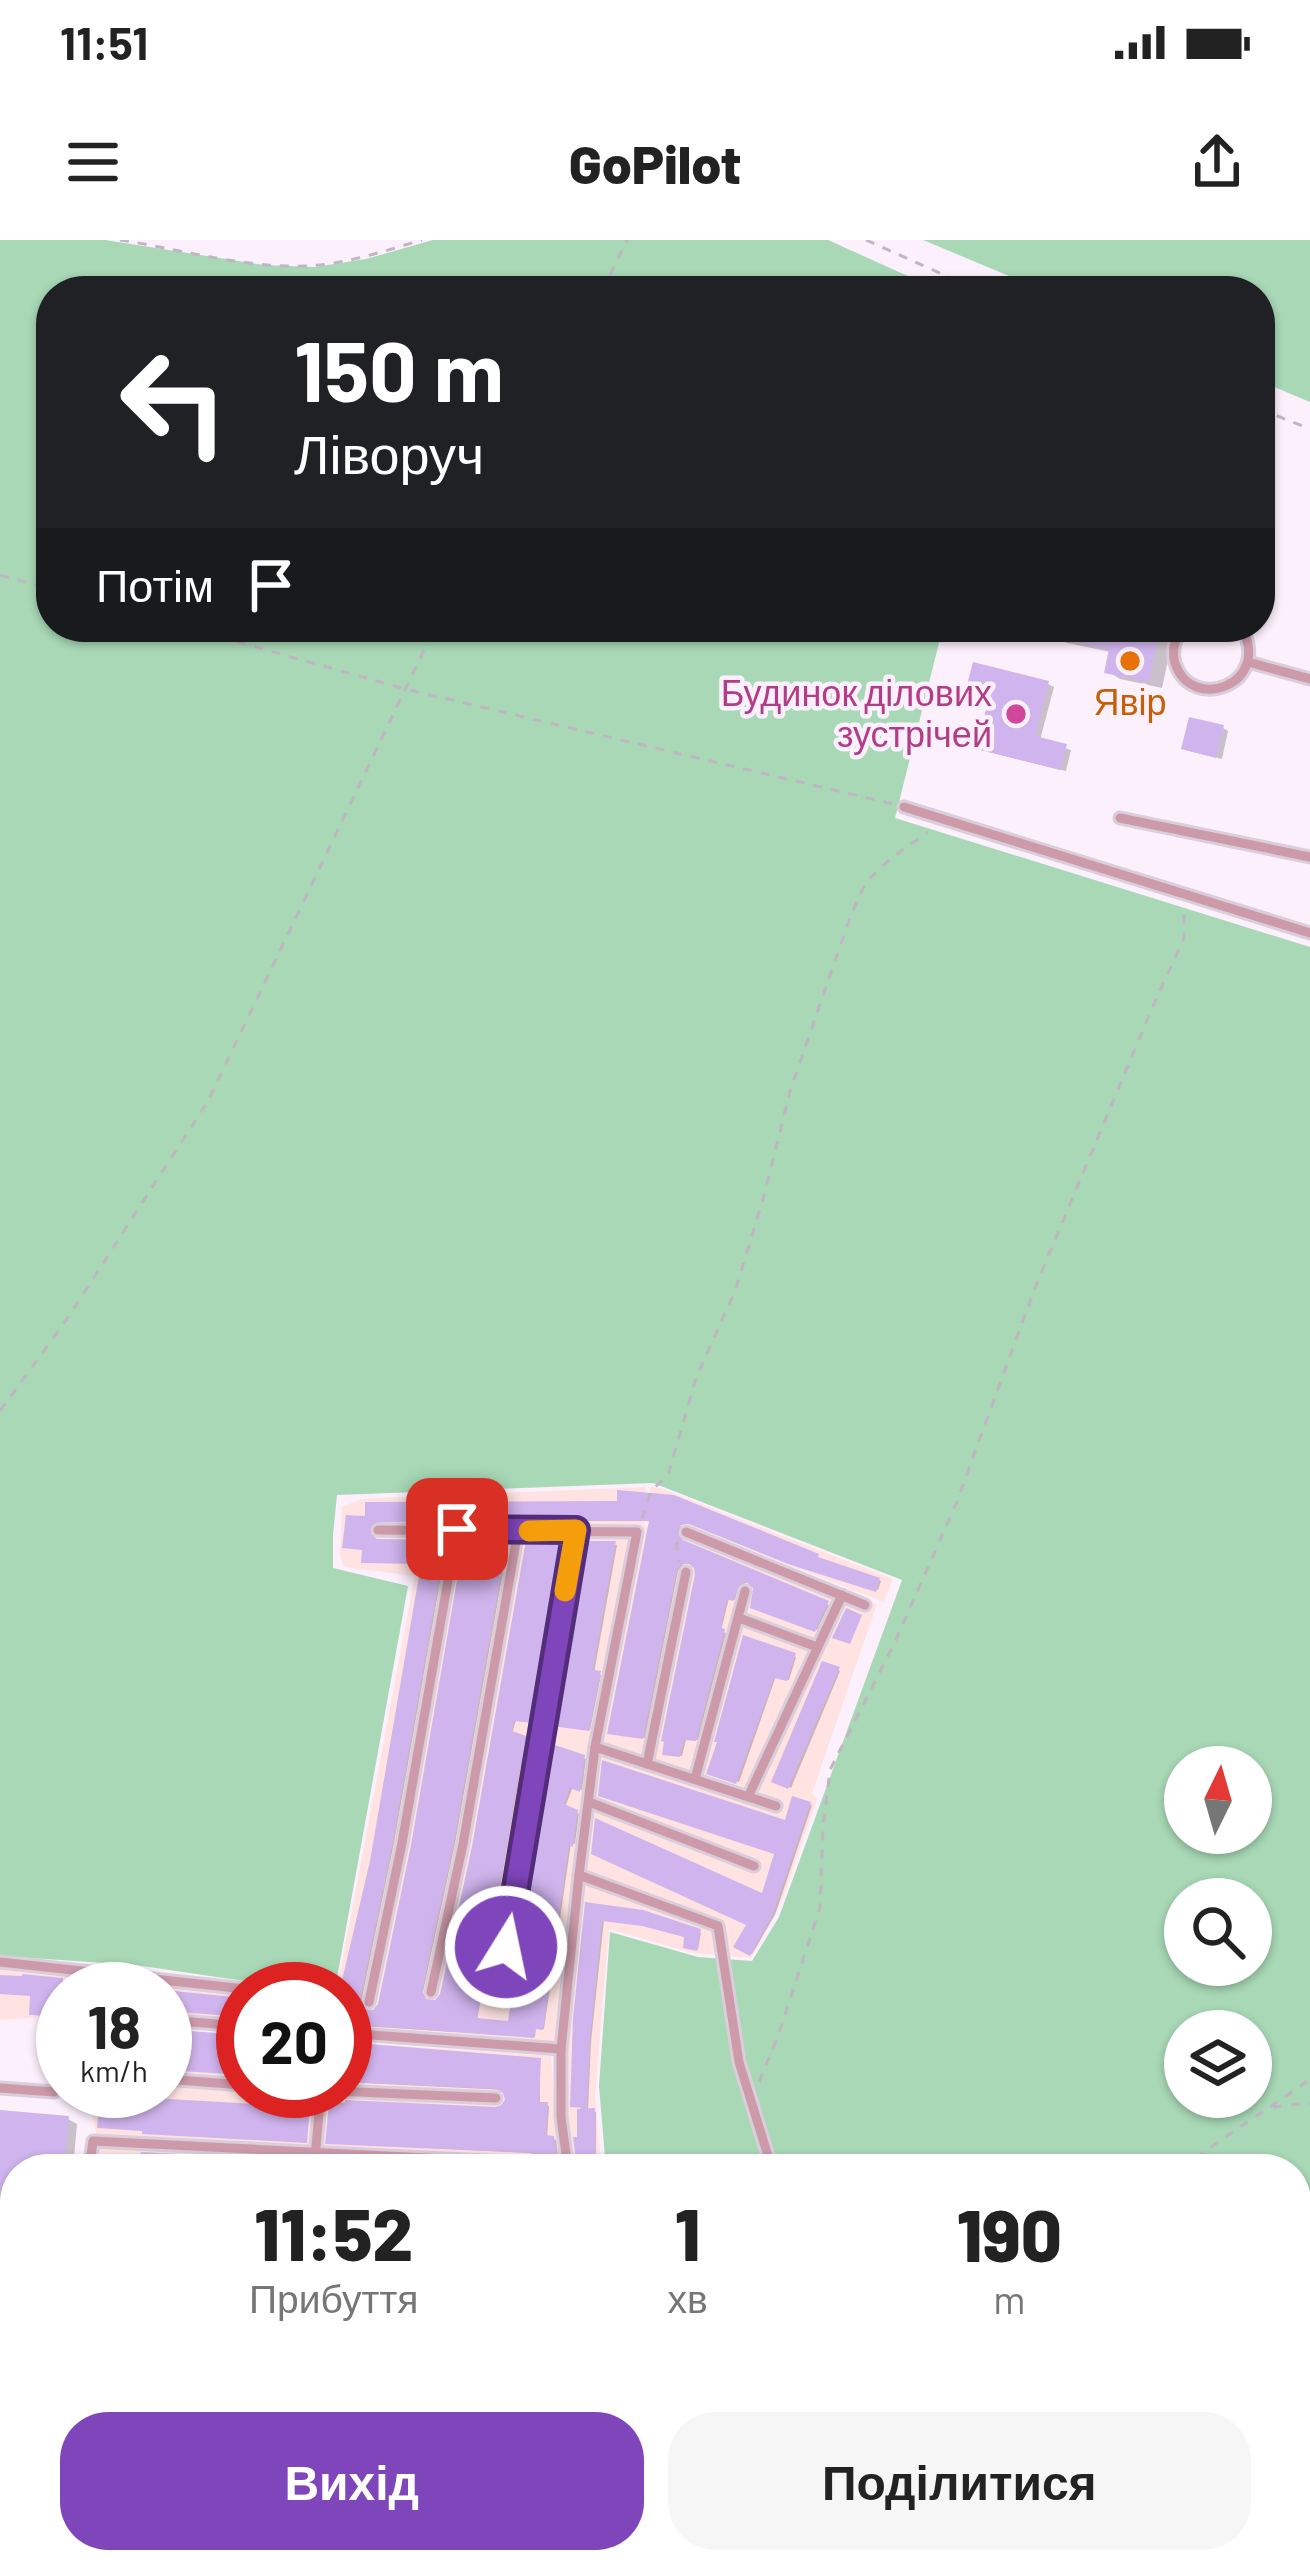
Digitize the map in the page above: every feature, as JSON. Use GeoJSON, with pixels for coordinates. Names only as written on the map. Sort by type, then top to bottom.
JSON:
{"type":"FeatureCollection","features":[{"type":"Feature","properties":{"kind":"lane"},"geometry":{"type":"LineString","coordinates":[[1176,642],[1178,670],[1186,680],[1209,689],[1222,688],[1242,674],[1248,662],[1248,642]]}},
{"type":"Feature","properties":{"kind":"lane"},"geometry":{"type":"LineString","coordinates":[[1248,662],[1310,679]]}},
{"type":"Feature","properties":{"kind":"lane"},"geometry":{"type":"LineString","coordinates":[[904,807],[1310,933]]}},
{"type":"Feature","properties":{"kind":"lane"},"geometry":{"type":"LineString","coordinates":[[1120,818],[1308,857],[1310,843]]}},
{"type":"Feature","properties":{"kind":"lane"},"geometry":{"type":"LineString","coordinates":[[372,1987],[457,1529]]}},
{"type":"Feature","properties":{"kind":"lane"},"geometry":{"type":"LineString","coordinates":[[378,1530],[637,1532],[595,1747],[579,1875],[561,2049],[566,2154]]}},
{"type":"Feature","properties":{"kind":"lane"},"geometry":{"type":"LineString","coordinates":[[498,1993],[576,1530]]}},
{"type":"Feature","properties":{"kind":"lane"},"geometry":{"type":"LineString","coordinates":[[431,1991],[467,1821],[518,1531]]}},
{"type":"Feature","properties":{"kind":"lane"},"geometry":{"type":"LineString","coordinates":[[686,1532],[865,1605]]}},
{"type":"Feature","properties":{"kind":"lane"},"geometry":{"type":"LineString","coordinates":[[647,1764],[686,1571]]}},
{"type":"Feature","properties":{"kind":"lane"},"geometry":{"type":"LineString","coordinates":[[695,1780],[745,1591]]}},
{"type":"Feature","properties":{"kind":"lane"},"geometry":{"type":"LineString","coordinates":[[748,1797],[842,1595]]}},
{"type":"Feature","properties":{"kind":"lane"},"geometry":{"type":"LineString","coordinates":[[740,1618],[817,1647]]}},
{"type":"Feature","properties":{"kind":"lane"},"geometry":{"type":"LineString","coordinates":[[595,1747],[776,1806]]}},
{"type":"Feature","properties":{"kind":"lane"},"geometry":{"type":"LineString","coordinates":[[589,1802],[754,1866]]}},
{"type":"Feature","properties":{"kind":"lane"},"geometry":{"type":"LineString","coordinates":[[579,1875],[718,1926],[740,2062],[767,2154]]}},
{"type":"Feature","properties":{"kind":"lane"},"geometry":{"type":"LineString","coordinates":[[0,1962],[216,1986]]}},
{"type":"Feature","properties":{"kind":"lane"},"geometry":{"type":"LineString","coordinates":[[372,2035],[561,2049]]}},
{"type":"Feature","properties":{"kind":"lane"},"geometry":{"type":"LineString","coordinates":[[0,2088],[36,2091]]}},
{"type":"Feature","properties":{"kind":"lane"},"geometry":{"type":"LineString","coordinates":[[372,2093],[496,2098]]}},
{"type":"Feature","properties":{"kind":"lane"},"geometry":{"type":"LineString","coordinates":[[315,2153],[318,2118]]}},
{"type":"Feature","properties":{"kind":"lane"},"geometry":{"type":"LineString","coordinates":[[91,2154],[92,2140],[336,2154]]}},
{"type":"Feature","properties":{"kind":"path"},"geometry":{"type":"LineString","coordinates":[[120,240],[256,263],[304,266],[422,240]]}},
{"type":"Feature","properties":{"kind":"path"},"geometry":{"type":"LineString","coordinates":[[609,276],[627,240]]}},
{"type":"Feature","properties":{"kind":"path"},"geometry":{"type":"LineString","coordinates":[[866,240],[946,276]]}},
{"type":"Feature","properties":{"kind":"path"},"geometry":{"type":"LineString","coordinates":[[1275,416],[1310,429]]}},
{"type":"Feature","properties":{"kind":"path"},"geometry":{"type":"LineString","coordinates":[[0,574],[36,585]]}},
{"type":"Feature","properties":{"kind":"path"},"geometry":{"type":"LineString","coordinates":[[238,642],[405,689],[904,807]]}},
{"type":"Feature","properties":{"kind":"path"},"geometry":{"type":"LineString","coordinates":[[0,1411],[67,1318],[208,1101],[428,642]]}},
{"type":"Feature","properties":{"kind":"path"},"geometry":{"type":"LineString","coordinates":[[637,1532],[651,1491],[668,1474],[696,1378],[735,1291],[790,1091],[851,914],[866,882],[945,820]]}},
{"type":"Feature","properties":{"kind":"path"},"geometry":{"type":"LineString","coordinates":[[751,2100],[778,2036],[820,1907],[830,1770],[894,1644],[956,1504],[1036,1285],[1184,938],[1184,894]]}},
{"type":"Feature","properties":{"kind":"path"},"geometry":{"type":"LineString","coordinates":[[686,1532],[677,1538],[677,1556],[686,1571]]}},
{"type":"Feature","properties":{"kind":"path"},"geometry":{"type":"LineString","coordinates":[[1272,2107],[1310,2079]]}},
{"type":"Feature","properties":{"kind":"path"},"geometry":{"type":"LineString","coordinates":[[1272,2108],[1310,2103]]}},
{"type":"Feature","properties":{"kind":"path"},"geometry":{"type":"LineString","coordinates":[[1201,2154],[1255,2118]]}},
{"type":"Feature","properties":{"kind":"shaded area"},"geometry":{"type":"Polygon","coordinates":[[[646,1487],[645,1526],[677,1525],[877,1604],[812,1793],[817,1799],[783,1898],[751,1958],[693,1953],[609,1929],[595,2097],[600,2154],[562,2154],[554,2044],[372,2033],[372,1962],[342,1962],[415,1576],[344,1567],[340,1556],[342,1507],[361,1499],[646,1487]]]}},
{"type":"Feature","properties":{"kind":"shaded area"},"geometry":{"type":"Polygon","coordinates":[[[650,1487],[893,1579],[884,1602],[679,1522],[646,1523],[650,1487]]]}},
{"type":"Feature","properties":{"kind":"shaded area"},"geometry":{"type":"Polygon","coordinates":[[[0,1968],[36,1970],[36,2018],[0,2020],[0,1968]]]}},
{"type":"Feature","properties":{"kind":"shaded area"},"geometry":{"type":"Polygon","coordinates":[[[192,1986],[216,1989],[216,2021],[192,2019],[192,1986]]]}},
{"type":"Feature","properties":{"kind":"shaded area"},"geometry":{"type":"Polygon","coordinates":[[[192,2033],[216,2034],[216,2118],[372,2118],[372,2044],[551,2056],[558,2154],[98,2154],[93,2118],[192,2118],[192,2033]]]}},
{"type":"Feature","properties":{"kind":"green space"},"geometry":{"type":"Polygon","coordinates":[[[0,240],[105,240],[264,265],[315,267],[433,240],[828,240],[908,276],[36,276],[36,642],[939,642],[895,818],[1310,947],[1310,2154],[605,2154],[599,2086],[610,1932],[698,1957],[752,1961],[779,1917],[902,1580],[653,1483],[337,1495],[333,1568],[408,1586],[340,1962],[216,1962],[216,1977],[192,1973],[192,1962],[0,1956],[0,240]]]}},
{"type":"Feature","properties":{"kind":"green space"},"geometry":{"type":"Polygon","coordinates":[[[923,240],[1310,240],[1310,402],[1275,387],[1275,276],[1009,276],[923,240]]]}},
{"type":"Feature","properties":{"kind":"building"},"geometry":{"type":"Polygon","coordinates":[[[1076,642],[1157,642],[1149,682],[1104,673],[1109,649],[1076,642]]]}},
{"type":"Feature","properties":{"kind":"building"},"geometry":{"type":"Polygon","coordinates":[[[973,662],[1049,681],[1035,736],[1067,744],[1060,770],[976,749],[989,698],[965,692],[973,662]]]}},
{"type":"Feature","properties":{"kind":"building"},"geometry":{"type":"Polygon","coordinates":[[[1189,717],[1224,725],[1216,758],[1181,749],[1189,717]]]}},
{"type":"Feature","properties":{"kind":"building"},"geometry":{"type":"Polygon","coordinates":[[[617,1490],[674,1495],[818,1557],[880,1578],[876,1592],[682,1524],[677,1532],[683,1540],[829,1601],[815,1632],[750,1608],[753,1588],[746,1582],[740,1584],[733,1601],[727,1599],[721,1628],[725,1629],[696,1741],[684,1740],[680,1757],[662,1755],[695,1574],[689,1564],[677,1570],[643,1739],[607,1734],[649,1521],[373,1523],[370,1533],[377,1539],[446,1540],[368,1962],[346,1962],[370,1861],[421,1564],[361,1563],[362,1550],[342,1548],[346,1515],[365,1516],[365,1502],[617,1501],[617,1490]]]}},
{"type":"Feature","properties":{"kind":"building"},"geometry":{"type":"Polygon","coordinates":[[[464,1540],[507,1540],[454,1842],[422,1990],[426,1999],[435,2000],[440,1994],[472,1846],[526,1540],[565,1540],[534,1723],[514,1721],[512,1731],[532,1738],[527,1768],[520,1767],[477,2018],[508,2021],[549,1743],[585,1755],[580,1792],[570,1788],[564,1804],[578,1810],[543,2030],[535,2029],[534,2038],[372,2026],[411,1845],[464,1540]]]}},
{"type":"Feature","properties":{"kind":"building"},"geometry":{"type":"Polygon","coordinates":[[[583,1541],[616,1541],[593,1670],[601,1671],[589,1731],[552,1726],[583,1541]]]}},
{"type":"Feature","properties":{"kind":"building"},"geometry":{"type":"Polygon","coordinates":[[[846,1608],[862,1615],[850,1644],[832,1638],[846,1608]]]}},
{"type":"Feature","properties":{"kind":"building"},"geometry":{"type":"Polygon","coordinates":[[[743,1635],[796,1653],[787,1681],[774,1678],[736,1784],[706,1774],[743,1635]]]}},
{"type":"Feature","properties":{"kind":"building"},"geometry":{"type":"Polygon","coordinates":[[[822,1661],[840,1667],[788,1789],[771,1782],[822,1661]]]}},
{"type":"Feature","properties":{"kind":"building"},"geometry":{"type":"Polygon","coordinates":[[[602,1760],[785,1820],[792,1796],[811,1802],[773,1914],[750,1956],[733,1947],[746,1925],[591,1854],[595,1818],[762,1893],[774,1854],[598,1796],[602,1760]]]}},
{"type":"Feature","properties":{"kind":"building"},"geometry":{"type":"Polygon","coordinates":[[[585,1902],[643,1910],[701,1929],[697,1951],[683,1948],[684,1937],[602,1921],[587,2108],[570,2107],[585,1902]]]}},
{"type":"Feature","properties":{"kind":"building"},"geometry":{"type":"Polygon","coordinates":[[[0,1975],[36,1975],[36,2015],[29,2015],[30,1996],[0,1994],[0,1975]]]}},
{"type":"Feature","properties":{"kind":"building"},"geometry":{"type":"Polygon","coordinates":[[[192,1993],[216,1995],[216,2015],[192,2013],[192,1993]]]}},
{"type":"Feature","properties":{"kind":"building"},"geometry":{"type":"Polygon","coordinates":[[[192,2031],[216,2033],[216,2073],[192,2072],[192,2031]]]}},
{"type":"Feature","properties":{"kind":"building"},"geometry":{"type":"Polygon","coordinates":[[[372,2044],[541,2058],[539,2102],[548,2102],[546,2135],[554,2136],[557,2154],[325,2144],[328,2118],[372,2118],[372,2101],[496,2107],[505,2100],[496,2089],[372,2083],[372,2044]]]}},
{"type":"Feature","properties":{"kind":"building"},"geometry":{"type":"Polygon","coordinates":[[[192,2100],[216,2102],[216,2118],[309,2118],[307,2143],[97,2128],[98,2118],[192,2118],[192,2100]]]}},
{"type":"Feature","properties":{"kind":"building"},"geometry":{"type":"Polygon","coordinates":[[[595,2108],[596,2154],[575,2154],[577,2109],[595,2108]]]}},
{"type":"Feature","properties":{"kind":"building"},"geometry":{"type":"Polygon","coordinates":[[[0,2110],[36,2113],[36,2118],[69,2118],[65,2154],[0,2154],[0,2110]]]}},
{"type":"Feature","properties":{"kind":"slow traffic"},"geometry":{"type":"LineString","coordinates":[[529,1531],[576,1530],[565,1591]]}},
{"type":"Feature","properties":{"kind":"place","name":"Явір"},"geometry":{"type":"Point","coordinates":[1130,661]}},
{"type":"Feature","properties":{"kind":"place","name":"Будинок ділових зустрічей"},"geometry":{"type":"Point","coordinates":[1016,714]}},
{"type":"Feature","properties":{"kind":"route"},"geometry":{"type":"LineString","coordinates":[[457,1529],[576,1530],[506,1947]]}}]}
